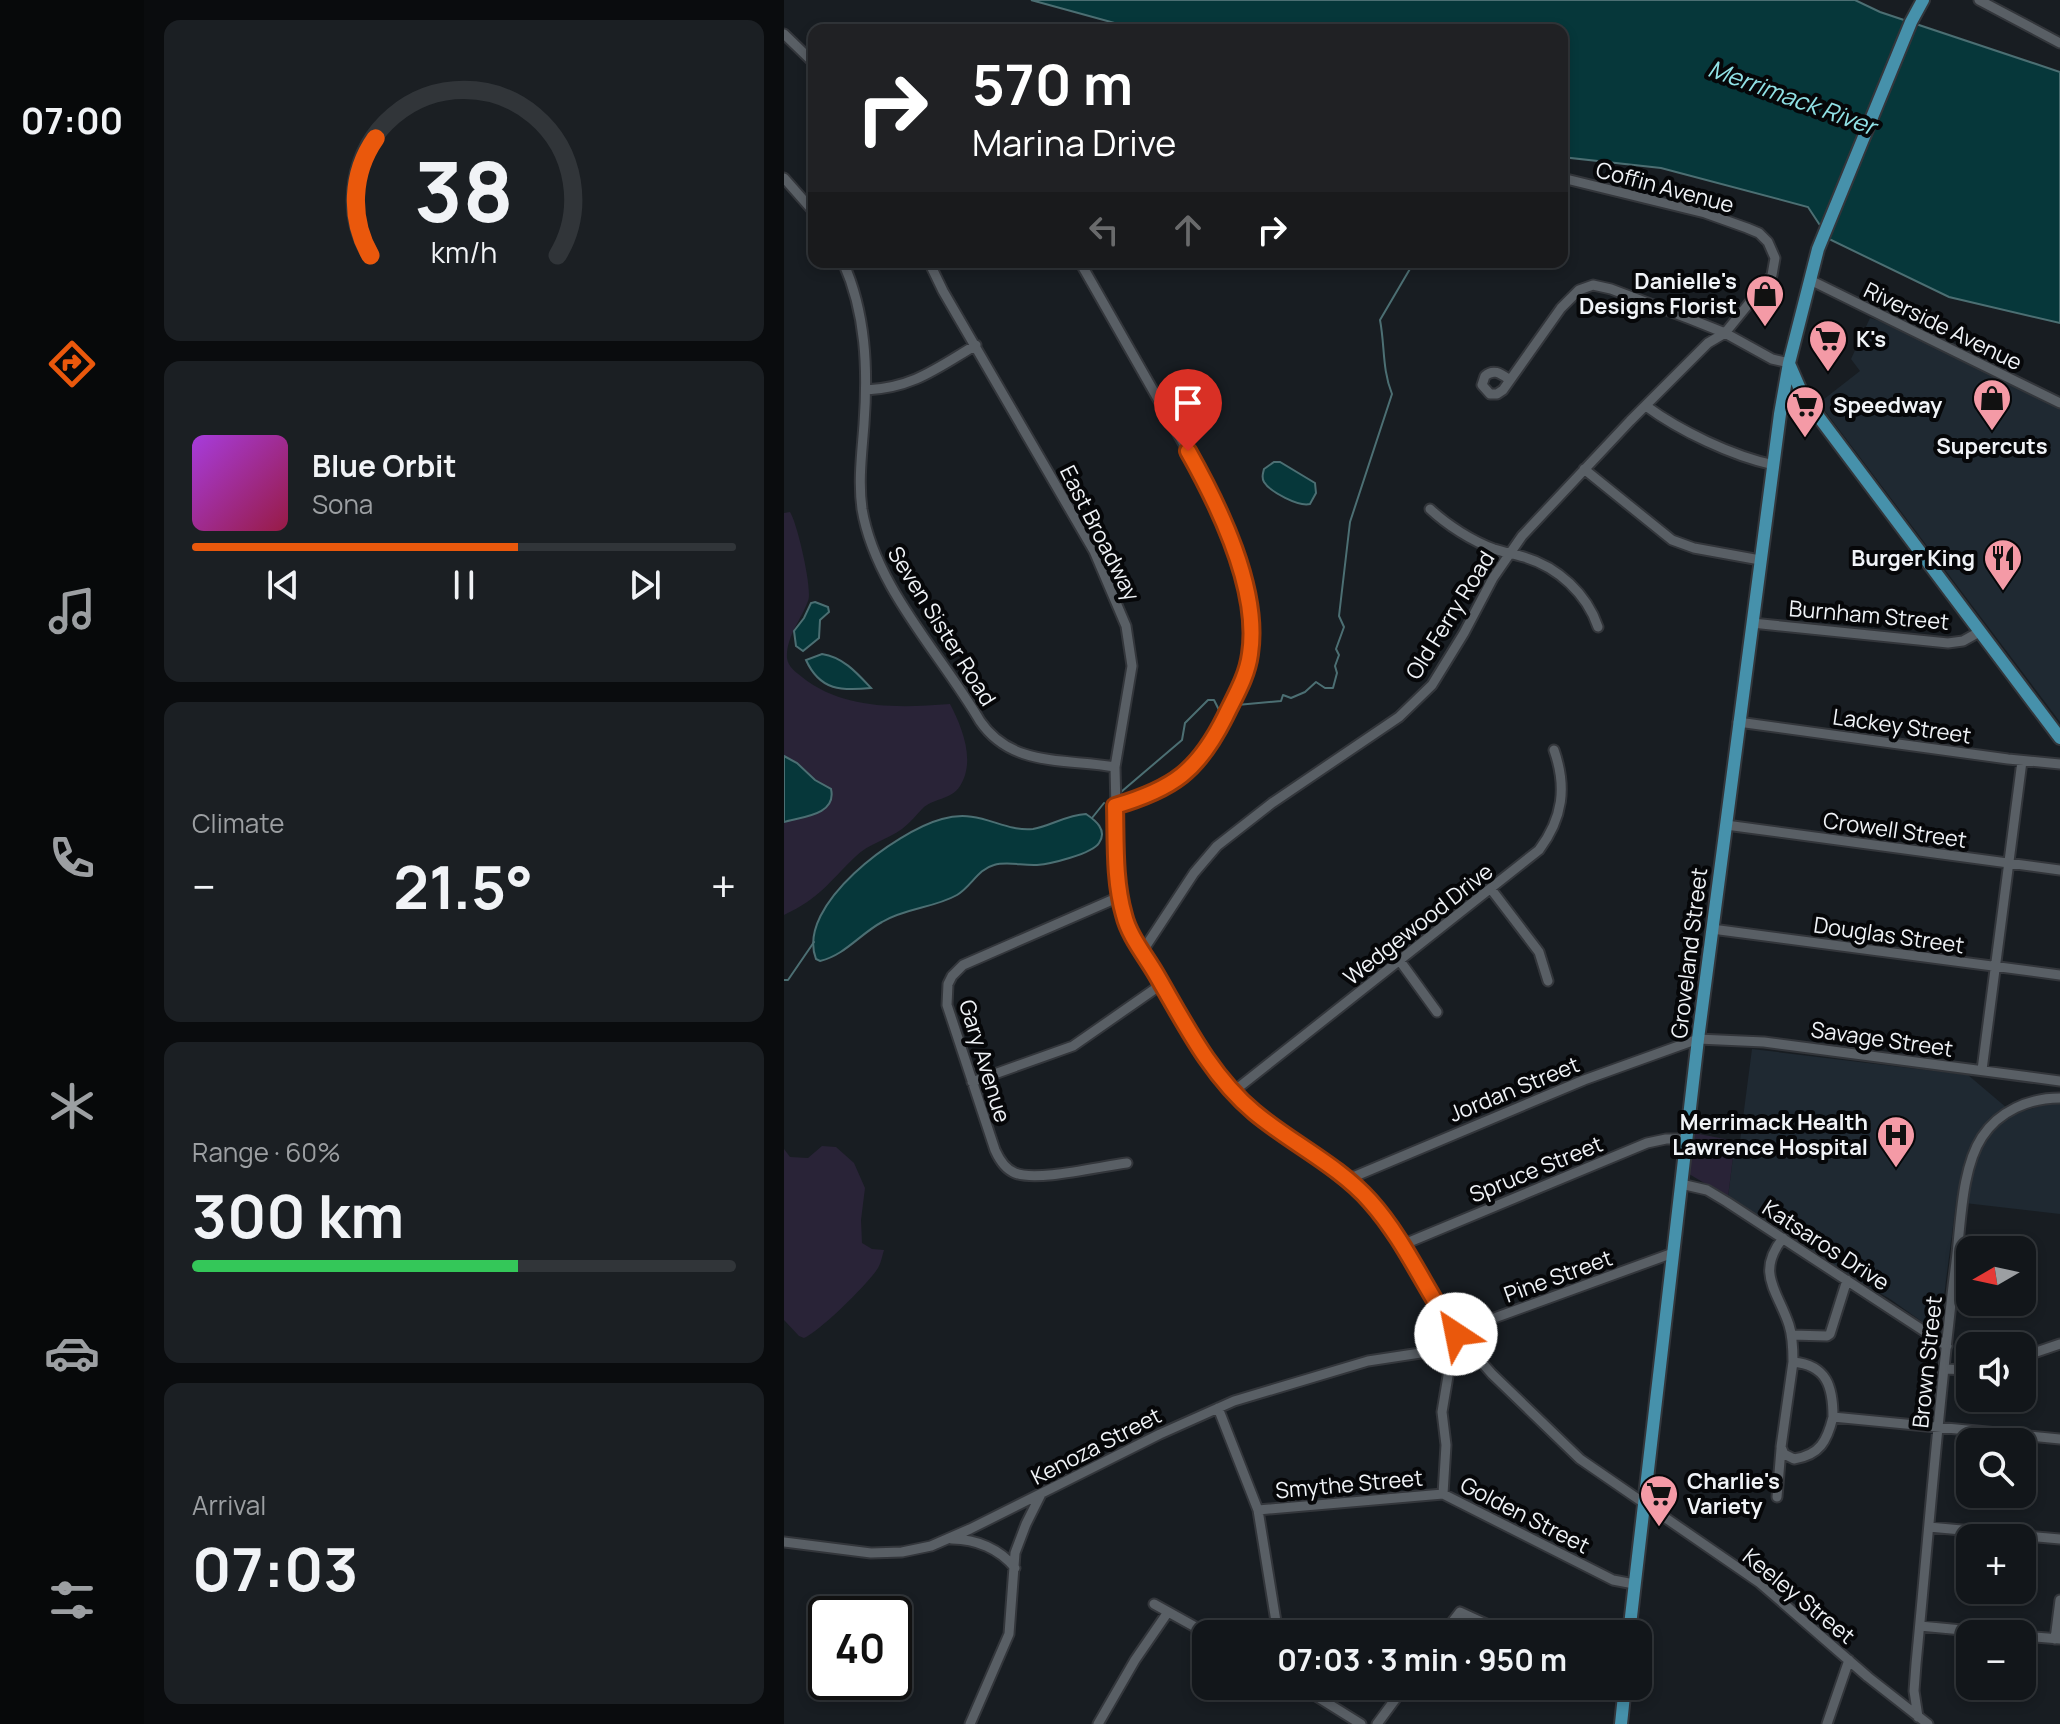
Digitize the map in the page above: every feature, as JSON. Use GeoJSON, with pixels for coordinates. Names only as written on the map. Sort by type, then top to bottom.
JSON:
{"type":"FeatureCollection","features":[{"type":"Feature","properties":{"kind":"main road","name":"Groveland Street"},"geometry":{"type":"LineString","coordinates":[[1630,1620],[1698,1039],[1738,722],[1789,363],[1818,249],[1911,22],[1923,0]]}},
{"type":"Feature","properties":{"kind":"main road"},"geometry":{"type":"LineString","coordinates":[[1789,363],[1803,396],[2060,738]]}},
{"type":"Feature","properties":{"kind":"main road"},"geometry":{"type":"LineString","coordinates":[[1621,1724],[1624,1700]]}},
{"type":"Feature","properties":{"kind":"street"},"geometry":{"type":"LineString","coordinates":[[1979,0],[2060,43]]}},
{"type":"Feature","properties":{"kind":"street"},"geometry":{"type":"LineString","coordinates":[[784,34],[808,57]]}},
{"type":"Feature","properties":{"kind":"street"},"geometry":{"type":"LineString","coordinates":[[784,178],[808,205]]}},
{"type":"Feature","properties":{"kind":"street","name":"Coffin Avenue"},"geometry":{"type":"LineString","coordinates":[[1568,179],[1705,213],[1759,233],[1768,242],[1775,258],[1772,275]]}},
{"type":"Feature","properties":{"kind":"street","name":"Seven Sister Road"},"geometry":{"type":"LineString","coordinates":[[846,268],[863,328],[866,390],[860,491],[870,542],[884,574],[980,721],[999,742],[1023,755],[1115,767]]}},
{"type":"Feature","properties":{"kind":"street","name":"East Broadway"},"geometry":{"type":"LineString","coordinates":[[932,268],[1094,551],[1126,626],[1132,666],[1115,767],[1115,806],[1119,897],[1128,928],[1200,1049],[1234,1091],[1255,1112],[1369,1200],[1402,1245],[1456,1334],[1471,1351],[1580,1459],[1600,1475],[1644,1501]]}},
{"type":"Feature","properties":{"kind":"street"},"geometry":{"type":"LineString","coordinates":[[1083,268],[1207,486],[1242,575],[1251,638],[1245,674],[1212,743],[1197,762],[1173,782],[1115,806]]}},
{"type":"Feature","properties":{"kind":"street","name":"Old Ferry Road"},"geometry":{"type":"LineString","coordinates":[[1142,952],[1194,873],[1217,846],[1272,803],[1399,717],[1432,685],[1493,578],[1522,536],[1708,343],[1725,333],[1772,275]]}},
{"type":"Feature","properties":{"kind":"street","name":"Riverside Avenue"},"geometry":{"type":"LineString","coordinates":[[1810,280],[2060,403]]}},
{"type":"Feature","properties":{"kind":"street"},"geometry":{"type":"LineString","coordinates":[[1510,380],[1561,308],[1579,290],[1593,285],[1625,294],[1725,333],[1772,359],[1789,363]]}},
{"type":"Feature","properties":{"kind":"street"},"geometry":{"type":"LineString","coordinates":[[866,390],[910,383],[976,345]]}},
{"type":"Feature","properties":{"kind":"street"},"geometry":{"type":"LineString","coordinates":[[1646,406],[1743,458],[1774,465]]}},
{"type":"Feature","properties":{"kind":"street"},"geometry":{"type":"LineString","coordinates":[[1584,469],[1672,540],[1703,550],[1760,560]]}},
{"type":"Feature","properties":{"kind":"street"},"geometry":{"type":"LineString","coordinates":[[1430,509],[1445,522],[1491,548],[1551,568],[1589,604],[1598,627]]}},
{"type":"Feature","properties":{"kind":"street","name":"Burnham Street"},"geometry":{"type":"LineString","coordinates":[[1752,623],[1948,643],[1963,641],[1981,631]]}},
{"type":"Feature","properties":{"kind":"street","name":"Lackey Street"},"geometry":{"type":"LineString","coordinates":[[1738,722],[2060,764]]}},
{"type":"Feature","properties":{"kind":"street","name":"Wedgewood Drive"},"geometry":{"type":"LineString","coordinates":[[1234,1091],[1539,850],[1553,828],[1563,796],[1554,750]]}},
{"type":"Feature","properties":{"kind":"street"},"geometry":{"type":"LineString","coordinates":[[1982,1070],[2022,761]]}},
{"type":"Feature","properties":{"kind":"street","name":"Crowell Street"},"geometry":{"type":"LineString","coordinates":[[1726,825],[2060,870]]}},
{"type":"Feature","properties":{"kind":"street"},"geometry":{"type":"LineString","coordinates":[[1491,889],[1539,952],[1548,981]]}},
{"type":"Feature","properties":{"kind":"street","name":"Gary Avenue"},"geometry":{"type":"LineString","coordinates":[[1119,897],[963,965],[948,984],[947,1005],[995,1150],[1004,1165],[1014,1172],[1045,1175],[1127,1163]]}},
{"type":"Feature","properties":{"kind":"street","name":"Douglas Street"},"geometry":{"type":"LineString","coordinates":[[1712,929],[2060,975]]}},
{"type":"Feature","properties":{"kind":"street"},"geometry":{"type":"LineString","coordinates":[[1400,961],[1437,1012]]}},
{"type":"Feature","properties":{"kind":"street"},"geometry":{"type":"LineString","coordinates":[[972,1082],[1073,1046],[1162,984]]}},
{"type":"Feature","properties":{"kind":"street","name":"Savage Street"},"geometry":{"type":"LineString","coordinates":[[1698,1039],[1764,1042],[2060,1081]]}},
{"type":"Feature","properties":{"kind":"street","name":"Jordan Street"},"geometry":{"type":"LineString","coordinates":[[1346,1180],[1544,1096],[1698,1039]]}},
{"type":"Feature","properties":{"kind":"street","name":"Brown Street"},"geometry":{"type":"LineString","coordinates":[[1918,1717],[1914,1686],[1944,1369],[1972,1157],[1981,1138],[2003,1114],[2024,1103],[2060,1098]]}},
{"type":"Feature","properties":{"kind":"street","name":"Spruce Street"},"geometry":{"type":"LineString","coordinates":[[1402,1245],[1647,1143],[1686,1139]]}},
{"type":"Feature","properties":{"kind":"street","name":"Katsaros Drive"},"geometry":{"type":"LineString","coordinates":[[1681,1184],[1707,1190],[1947,1346]]}},
{"type":"Feature","properties":{"kind":"street"},"geometry":{"type":"LineString","coordinates":[[1777,1497],[1793,1362],[1792,1335],[1769,1276],[1770,1258],[1783,1238]]}},
{"type":"Feature","properties":{"kind":"street","name":"Pine Street"},"geometry":{"type":"LineString","coordinates":[[1456,1334],[1673,1253]]}},
{"type":"Feature","properties":{"kind":"street"},"geometry":{"type":"LineString","coordinates":[[1792,1335],[1822,1337],[1830,1334],[1847,1280]]}},
{"type":"Feature","properties":{"kind":"street","name":"Kenoza Street"},"geometry":{"type":"LineString","coordinates":[[1423,1352],[1456,1334]]}},
{"type":"Feature","properties":{"kind":"street"},"geometry":{"type":"LineString","coordinates":[[2036,1352],[2060,1344]]}},
{"type":"Feature","properties":{"kind":"street","name":"Kenoza Street"},"geometry":{"type":"LineString","coordinates":[[784,1542],[871,1553],[902,1552],[949,1539],[1156,1435],[1218,1408],[1341,1368],[1423,1352],[1471,1351]]}},
{"type":"Feature","properties":{"kind":"street","name":"Golden Street"},"geometry":{"type":"LineString","coordinates":[[1452,1352],[1442,1412],[1446,1445],[1443,1494],[1613,1580],[1634,1584]]}},
{"type":"Feature","properties":{"kind":"street"},"geometry":{"type":"LineString","coordinates":[[1781,1447],[1785,1456],[1794,1459],[1815,1453],[1826,1440],[1833,1417],[1833,1397],[1824,1377],[1810,1366],[1793,1362]]}},
{"type":"Feature","properties":{"kind":"street"},"geometry":{"type":"LineString","coordinates":[[1944,1369],[1956,1369]]}},
{"type":"Feature","properties":{"kind":"street"},"geometry":{"type":"LineString","coordinates":[[1218,1408],[1258,1510],[1276,1620]]}},
{"type":"Feature","properties":{"kind":"street"},"geometry":{"type":"LineString","coordinates":[[1833,1417],[2060,1439]]}},
{"type":"Feature","properties":{"kind":"street"},"geometry":{"type":"LineString","coordinates":[[970,1724],[1009,1634],[1017,1546],[1041,1494]]}},
{"type":"Feature","properties":{"kind":"street","name":"Smythe Street"},"geometry":{"type":"LineString","coordinates":[[1258,1510],[1443,1494]]}},
{"type":"Feature","properties":{"kind":"street","name":"Keeley Street"},"geometry":{"type":"LineString","coordinates":[[1644,1501],[1760,1583],[1892,1697],[1928,1724]]}},
{"type":"Feature","properties":{"kind":"street"},"geometry":{"type":"LineString","coordinates":[[1929,1527],[2060,1539]]}},
{"type":"Feature","properties":{"kind":"street"},"geometry":{"type":"LineString","coordinates":[[949,1539],[971,1541],[1003,1554],[1015,1568]]}},
{"type":"Feature","properties":{"kind":"street"},"geometry":{"type":"LineString","coordinates":[[2036,1637],[2058,1639],[2060,1600]]}},
{"type":"Feature","properties":{"kind":"street"},"geometry":{"type":"LineString","coordinates":[[1154,1604],[1192,1625]]}},
{"type":"Feature","properties":{"kind":"street"},"geometry":{"type":"LineString","coordinates":[[1098,1724],[1135,1660],[1168,1612]]}},
{"type":"Feature","properties":{"kind":"street"},"geometry":{"type":"LineString","coordinates":[[1454,1620],[1460,1612],[1477,1620]]}},
{"type":"Feature","properties":{"kind":"street"},"geometry":{"type":"LineString","coordinates":[[1920,1626],[1956,1629]]}},
{"type":"Feature","properties":{"kind":"street"},"geometry":{"type":"LineString","coordinates":[[1827,1724],[1849,1660]]}},
{"type":"Feature","properties":{"kind":"street"},"geometry":{"type":"LineString","coordinates":[[1892,1697],[1914,1686]]}},
{"type":"Feature","properties":{"kind":"street"},"geometry":{"type":"LineString","coordinates":[[1322,1700],[1361,1724]]}},
{"type":"Feature","properties":{"kind":"street"},"geometry":{"type":"LineString","coordinates":[[1377,1724],[1395,1700]]}},
{"type":"Feature","properties":{"kind":"shaded area"},"geometry":{"type":"Polygon","coordinates":[[[1870,318],[1899,327],[2060,409],[2060,722],[1819,403],[1860,371],[1851,359],[1870,318]]]}},
{"type":"Feature","properties":{"kind":"shaded area"},"geometry":{"type":"Polygon","coordinates":[[[790,512],[804,556],[809,595],[787,650],[791,667],[818,688],[853,701],[892,706],[950,704],[963,733],[967,766],[960,786],[953,794],[924,807],[902,829],[860,852],[815,896],[784,915],[784,513],[790,512]]]}},
{"type":"Feature","properties":{"kind":"shaded area","name":"Merrimack Health Lawrence Hospital"},"geometry":{"type":"Polygon","coordinates":[[[1752,1049],[1968,1075],[2014,1114],[2050,1103],[2060,1104],[2060,1214],[1956,1202],[1940,1328],[1935,1331],[1890,1299],[1805,1249],[1728,1197],[1735,1141],[1740,1141],[1752,1049]]]}},
{"type":"Feature","properties":{"kind":"shaded area"},"geometry":{"type":"Polygon","coordinates":[[[1694,1133],[1735,1141],[1728,1197],[1689,1174],[1694,1133]]]}},
{"type":"Feature","properties":{"kind":"shaded area"},"geometry":{"type":"Polygon","coordinates":[[[822,1146],[836,1147],[854,1163],[865,1188],[862,1243],[872,1249],[884,1250],[878,1268],[865,1284],[832,1317],[804,1338],[784,1320],[784,1149],[790,1157],[808,1158],[822,1146]]]}},
{"type":"Feature","properties":{"kind":"water","name":"Merrimack River"},"geometry":{"type":"Polygon","coordinates":[[[1031,0],[1855,0],[1880,12],[2060,72],[2060,323],[1949,297],[1829,239],[1808,207],[1661,168],[1568,158],[1568,24],[1118,24],[1031,0]]]}},
{"type":"Feature","properties":{"kind":"water"},"geometry":{"type":"Polygon","coordinates":[[[1274,462],[1280,462],[1315,483],[1316,493],[1310,504],[1292,501],[1267,486],[1263,479],[1264,469],[1274,462]]]}},
{"type":"Feature","properties":{"kind":"water"},"geometry":{"type":"Polygon","coordinates":[[[811,603],[828,607],[829,612],[820,620],[819,638],[803,651],[796,646],[794,631],[811,603]]]}},
{"type":"Feature","properties":{"kind":"water"},"geometry":{"type":"Polygon","coordinates":[[[822,654],[843,662],[871,688],[841,689],[825,683],[806,660],[822,654]]]}},
{"type":"Feature","properties":{"kind":"water"},"geometry":{"type":"Polygon","coordinates":[[[784,756],[831,789],[829,804],[824,810],[784,822],[784,756]]]}},
{"type":"Feature","properties":{"kind":"water"},"geometry":{"type":"Polygon","coordinates":[[[1086,814],[1096,822],[1102,834],[1099,843],[1088,851],[1043,864],[1005,863],[988,867],[957,895],[891,917],[837,954],[820,961],[816,959],[814,938],[820,916],[835,894],[854,873],[900,838],[923,826],[956,816],[1033,829],[1086,814]]]}},
{"type":"Feature","properties":{"kind":"waterway"},"geometry":{"type":"LineString","coordinates":[[1237,705],[1281,701],[1283,695],[1291,698],[1305,692],[1316,682],[1325,688],[1333,688],[1339,655],[1336,649],[1344,627],[1339,616],[1350,522],[1392,394],[1385,366],[1380,320],[1410,268]]}},
{"type":"Feature","properties":{"kind":"waterway"},"geometry":{"type":"LineString","coordinates":[[1121,792],[1182,740],[1185,723],[1208,700],[1214,700],[1219,710]]}},
{"type":"Feature","properties":{"kind":"waterway"},"geometry":{"type":"LineString","coordinates":[[1092,818],[1104,803]]}},
{"type":"Feature","properties":{"kind":"waterway"},"geometry":{"type":"LineString","coordinates":[[784,980],[788,980],[814,942]]}},
{"type":"Feature","properties":{"kind":"place","name":"Danielle's Designs Florist"},"geometry":{"type":"Point","coordinates":[1765,328]}},
{"type":"Feature","properties":{"kind":"place","name":"K's"},"geometry":{"type":"Point","coordinates":[1828,373]}},
{"type":"Feature","properties":{"kind":"place","name":"Supercuts"},"geometry":{"type":"Point","coordinates":[1992,432]}},
{"type":"Feature","properties":{"kind":"place","name":"Speedway"},"geometry":{"type":"Point","coordinates":[1805,439]}},
{"type":"Feature","properties":{"kind":"place","name":"Burger King"},"geometry":{"type":"Point","coordinates":[2003,592]}},
{"type":"Feature","properties":{"kind":"place","name":"Merrimack Health Lawrence Hospital"},"geometry":{"type":"Point","coordinates":[1896,1169]}},
{"type":"Feature","properties":{"kind":"place","name":"Charlie's Variety"},"geometry":{"type":"Point","coordinates":[1659,1528]}},
{"type":"Feature","properties":{"kind":"route"},"geometry":{"type":"LineString","coordinates":[[1188,451],[1207,486],[1242,575],[1250,620],[1250,651],[1238,691],[1207,751],[1173,782],[1115,806],[1118,894],[1125,919],[1200,1049],[1220,1076],[1255,1112],[1361,1191],[1395,1233],[1426,1289],[1456,1334]]}}]}
